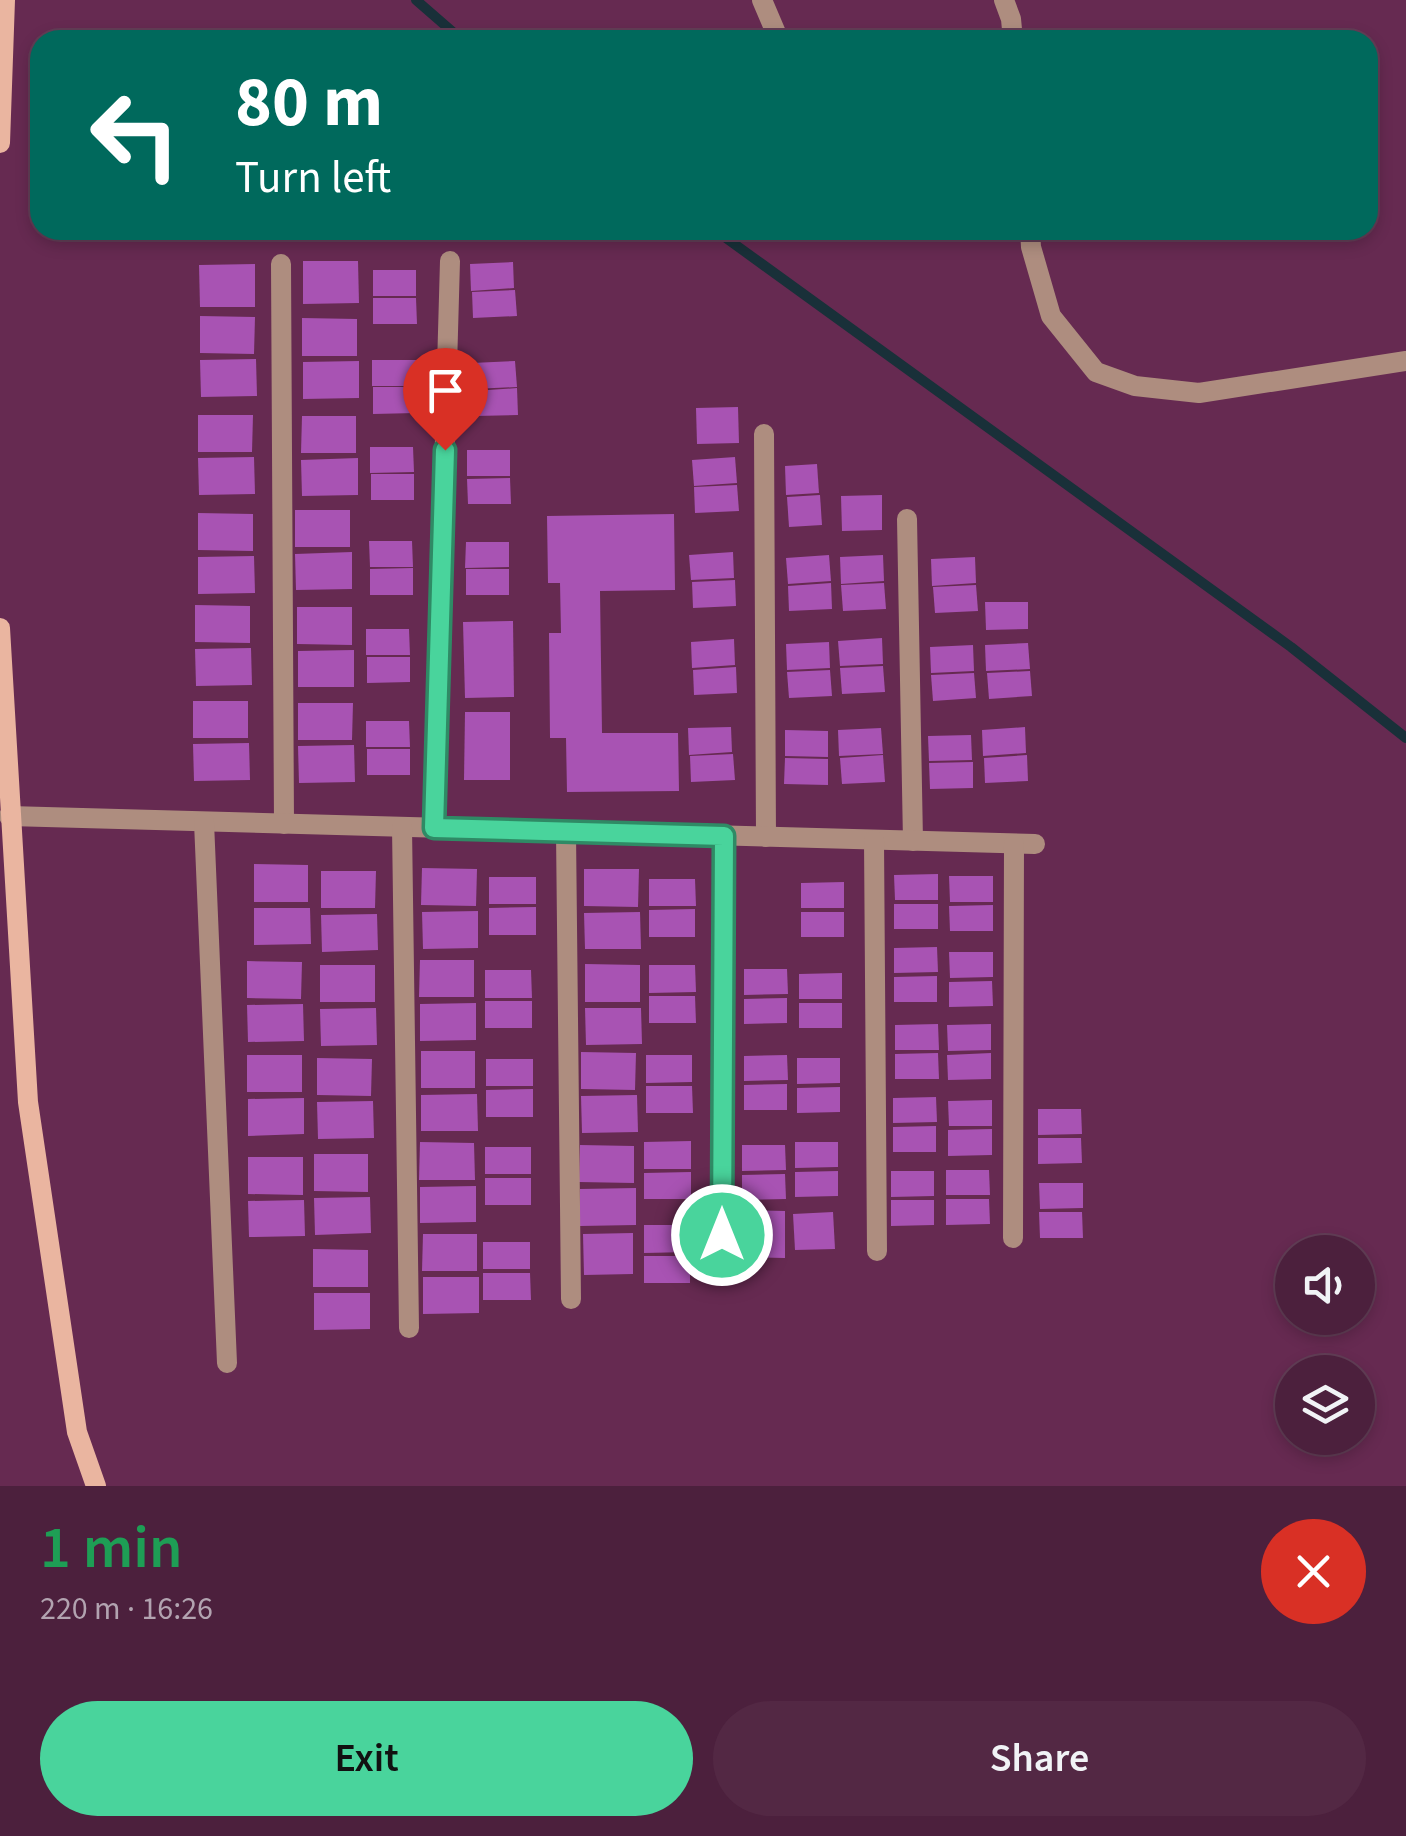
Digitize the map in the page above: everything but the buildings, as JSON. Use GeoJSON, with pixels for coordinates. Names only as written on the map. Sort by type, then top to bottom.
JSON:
{"type":"FeatureCollection","features":[{"type":"Feature","properties":{"kind":"street"},"geometry":{"type":"LineString","coordinates":[[0,143],[6,0]]}},
{"type":"Feature","properties":{"kind":"street"},"geometry":{"type":"LineString","coordinates":[[762,0],[775,30]]}},
{"type":"Feature","properties":{"kind":"street"},"geometry":{"type":"LineString","coordinates":[[1004,0],[1011,30]]}},
{"type":"Feature","properties":{"kind":"street"},"geometry":{"type":"LineString","coordinates":[[1031,240],[1051,316],[1096,372],[1136,386],[1199,393],[1406,360]]}},
{"type":"Feature","properties":{"kind":"street"},"geometry":{"type":"LineString","coordinates":[[434,828],[450,261]]}},
{"type":"Feature","properties":{"kind":"street"},"geometry":{"type":"LineString","coordinates":[[281,264],[284,824]]}},
{"type":"Feature","properties":{"kind":"street"},"geometry":{"type":"LineString","coordinates":[[764,434],[766,837]]}},
{"type":"Feature","properties":{"kind":"street"},"geometry":{"type":"LineString","coordinates":[[906,518],[913,841]]}},
{"type":"Feature","properties":{"kind":"street"},"geometry":{"type":"LineString","coordinates":[[0,628],[9,816],[6,860],[28,1102],[77,1432],[96,1486]]}},
{"type":"Feature","properties":{"kind":"street"},"geometry":{"type":"LineString","coordinates":[[9,816],[1036,844]]}},
{"type":"Feature","properties":{"kind":"street"},"geometry":{"type":"LineString","coordinates":[[204,822],[227,1363]]}},
{"type":"Feature","properties":{"kind":"street"},"geometry":{"type":"LineString","coordinates":[[402,827],[410,1328]]}},
{"type":"Feature","properties":{"kind":"street"},"geometry":{"type":"LineString","coordinates":[[566,832],[571,1299]]}},
{"type":"Feature","properties":{"kind":"street"},"geometry":{"type":"LineString","coordinates":[[722,1275],[724,836]]}},
{"type":"Feature","properties":{"kind":"street"},"geometry":{"type":"LineString","coordinates":[[874,840],[877,1251]]}},
{"type":"Feature","properties":{"kind":"street"},"geometry":{"type":"LineString","coordinates":[[1013,1238],[1014,844]]}},
{"type":"Feature","properties":{"kind":"waterway"},"geometry":{"type":"LineString","coordinates":[[416,0],[450,30]]}},
{"type":"Feature","properties":{"kind":"waterway"},"geometry":{"type":"LineString","coordinates":[[729,240],[1291,647],[1406,738]]}},
{"type":"Feature","properties":{"kind":"route"},"geometry":{"type":"LineString","coordinates":[[445,450],[434,828],[724,836],[722,1235]]}}]}
